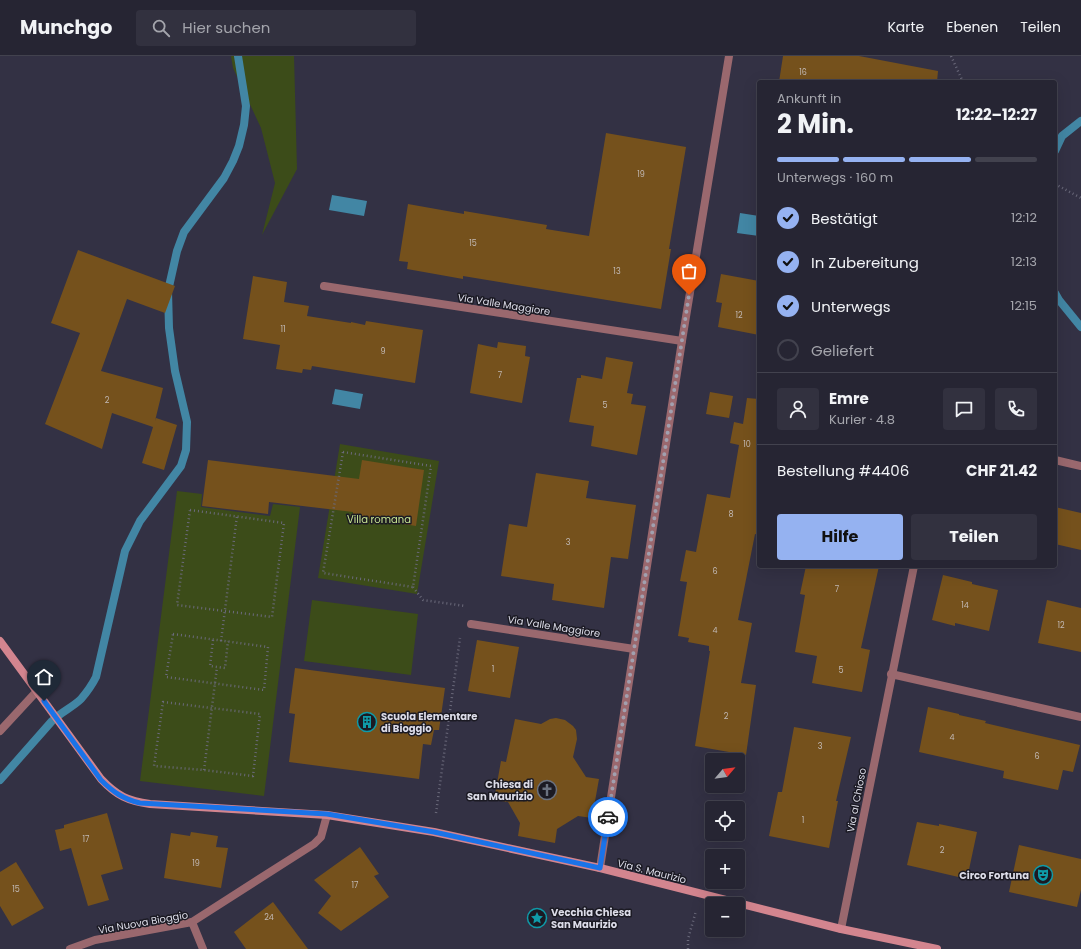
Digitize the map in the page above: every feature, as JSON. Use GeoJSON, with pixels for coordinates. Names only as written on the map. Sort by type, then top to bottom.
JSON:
{"type":"FeatureCollection","features":[{"type":"Feature","properties":{"kind":"street"},"geometry":{"type":"LineString","coordinates":[[600,868],[682,341],[729,56]]}},
{"type":"Feature","properties":{"kind":"street","name":"Via Valle Maggiore"},"geometry":{"type":"LineString","coordinates":[[324,286],[682,341]]}},
{"type":"Feature","properties":{"kind":"street"},"geometry":{"type":"LineString","coordinates":[[1057,460],[1081,466]]}},
{"type":"Feature","properties":{"kind":"street","name":"Via al Chioso"},"geometry":{"type":"LineString","coordinates":[[841,929],[891,674],[914,568]]}},
{"type":"Feature","properties":{"kind":"street","name":"Via Valle Maggiore"},"geometry":{"type":"LineString","coordinates":[[471,624],[634,649]]}},
{"type":"Feature","properties":{"kind":"street","name":"Via S. Maurizio"},"geometry":{"type":"LineString","coordinates":[[0,641],[101,780],[112,791],[131,801],[150,804],[327,814],[434,832],[600,868],[841,929],[937,949]]}},
{"type":"Feature","properties":{"kind":"street"},"geometry":{"type":"LineString","coordinates":[[891,674],[1081,717]]}},
{"type":"Feature","properties":{"kind":"street"},"geometry":{"type":"LineString","coordinates":[[0,731],[37,691]]}},
{"type":"Feature","properties":{"kind":"street"},"geometry":{"type":"LineString","coordinates":[[192,922],[314,844],[321,837],[327,814]]}},
{"type":"Feature","properties":{"kind":"street","name":"Via Nuova Bioggio"},"geometry":{"type":"LineString","coordinates":[[70,949],[95,940],[192,922],[203,949]]}},
{"type":"Feature","properties":{"kind":"path"},"geometry":{"type":"LineString","coordinates":[[951,56],[962,80]]}},
{"type":"Feature","properties":{"kind":"path"},"geometry":{"type":"LineString","coordinates":[[1057,186],[1081,198]]}},
{"type":"Feature","properties":{"kind":"path"},"geometry":{"type":"LineString","coordinates":[[413,587],[431,466],[343,452],[323,573],[413,587],[423,600],[468,606]]}},
{"type":"Feature","properties":{"kind":"path"},"geometry":{"type":"LineString","coordinates":[[190,510],[284,523],[272,617],[225,611],[177,605],[190,510]]}},
{"type":"Feature","properties":{"kind":"path"},"geometry":{"type":"LineString","coordinates":[[221,641],[237,516]]}},
{"type":"Feature","properties":{"kind":"path"},"geometry":{"type":"LineString","coordinates":[[434,832],[462,622],[471,624]]}},
{"type":"Feature","properties":{"kind":"path"},"geometry":{"type":"LineString","coordinates":[[173,634],[221,641],[268,647],[264,690],[166,677],[173,634]]}},
{"type":"Feature","properties":{"kind":"path"},"geometry":{"type":"LineString","coordinates":[[213,640],[210,666],[217,667],[225,668],[228,642]]}},
{"type":"Feature","properties":{"kind":"path"},"geometry":{"type":"LineString","coordinates":[[204,770],[217,667]]}},
{"type":"Feature","properties":{"kind":"path"},"geometry":{"type":"LineString","coordinates":[[163,702],[260,714],[253,776],[204,770],[154,766],[163,702]]}},
{"type":"Feature","properties":{"kind":"path"},"geometry":{"type":"LineString","coordinates":[[688,949],[688,939],[701,894]]}},
{"type":"Feature","properties":{"kind":"green space"},"geometry":{"type":"Polygon","coordinates":[[[231,56],[294,56],[297,169],[262,235],[275,183],[261,128],[233,68],[231,56]]]}},
{"type":"Feature","properties":{"kind":"green space","name":"Villa romana"},"geometry":{"type":"Polygon","coordinates":[[[340,444],[439,461],[417,594],[318,578],[340,444]]]}},
{"type":"Feature","properties":{"kind":"green space"},"geometry":{"type":"Polygon","coordinates":[[[177,491],[202,494],[201,507],[270,516],[273,504],[300,507],[264,796],[140,781],[177,491]]]}},
{"type":"Feature","properties":{"kind":"green space"},"geometry":{"type":"Polygon","coordinates":[[[312,600],[418,614],[411,675],[304,661],[312,600]]]}},
{"type":"Feature","properties":{"kind":"water"},"geometry":{"type":"Polygon","coordinates":[[[332,195],[367,201],[364,216],[329,210],[332,195]]]}},
{"type":"Feature","properties":{"kind":"water"},"geometry":{"type":"Polygon","coordinates":[[[740,213],[757,216],[757,236],[737,233],[740,213]]]}},
{"type":"Feature","properties":{"kind":"water"},"geometry":{"type":"Polygon","coordinates":[[[335,389],[363,394],[360,409],[332,404],[335,389]]]}},
{"type":"Feature","properties":{"kind":"building"},"geometry":{"type":"Polygon","coordinates":[[[783,56],[859,56],[938,71],[937,80],[779,80],[783,56]]]}},
{"type":"Feature","properties":{"kind":"building"},"geometry":{"type":"Polygon","coordinates":[[[606,133],[686,147],[669,249],[671,249],[661,309],[463,276],[463,279],[407,269],[408,262],[399,261],[408,204],[464,214],[464,211],[547,225],[546,229],[589,236],[606,133]]]}},
{"type":"Feature","properties":{"kind":"building"},"geometry":{"type":"Polygon","coordinates":[[[78,250],[175,286],[165,313],[127,299],[101,371],[163,388],[155,421],[156,418],[177,425],[164,470],[142,463],[153,427],[112,413],[102,449],[45,424],[80,333],[51,323],[78,250]]]}},
{"type":"Feature","properties":{"kind":"building"},"geometry":{"type":"Polygon","coordinates":[[[721,274],[757,281],[757,335],[718,327],[722,303],[716,302],[721,274]]]}},
{"type":"Feature","properties":{"kind":"building"},"geometry":{"type":"Polygon","coordinates":[[[253,276],[287,282],[284,302],[309,306],[307,316],[365,325],[366,321],[423,330],[415,383],[312,366],[311,370],[303,369],[302,373],[276,369],[280,345],[243,339],[253,276]]]}},
{"type":"Feature","properties":{"kind":"building"},"geometry":{"type":"Polygon","coordinates":[[[498,342],[526,346],[525,356],[530,357],[522,403],[470,393],[478,344],[497,348],[498,342]]]}},
{"type":"Feature","properties":{"kind":"building"},"geometry":{"type":"Polygon","coordinates":[[[606,357],[633,362],[627,393],[633,394],[631,404],[646,406],[637,455],[591,446],[594,426],[569,422],[577,378],[581,378],[581,375],[602,379],[606,357]]]}},
{"type":"Feature","properties":{"kind":"building"},"geometry":{"type":"Polygon","coordinates":[[[710,392],[733,396],[729,418],[706,414],[710,392]]]}},
{"type":"Feature","properties":{"kind":"building"},"geometry":{"type":"Polygon","coordinates":[[[747,398],[757,399],[757,534],[755,534],[738,620],[752,623],[741,683],[756,685],[746,755],[745,753],[735,753],[695,746],[710,651],[709,646],[688,642],[689,638],[678,636],[687,582],[680,581],[686,550],[696,552],[707,494],[730,498],[739,445],[730,443],[734,422],[743,424],[747,398]]]}},
{"type":"Feature","properties":{"kind":"building"},"geometry":{"type":"Polygon","coordinates":[[[208,460],[359,479],[362,460],[424,470],[416,526],[353,516],[353,512],[269,502],[268,514],[202,506],[208,460]]]}},
{"type":"Feature","properties":{"kind":"building"},"geometry":{"type":"Polygon","coordinates":[[[536,473],[589,481],[586,498],[636,505],[628,559],[611,557],[604,608],[552,600],[554,584],[501,576],[509,524],[527,527],[536,473]]]}},
{"type":"Feature","properties":{"kind":"building"},"geometry":{"type":"Polygon","coordinates":[[[1057,507],[1081,513],[1081,550],[1057,544],[1057,507]]]}},
{"type":"Feature","properties":{"kind":"building"},"geometry":{"type":"Polygon","coordinates":[[[806,568],[879,568],[861,648],[870,650],[862,692],[812,683],[817,656],[795,652],[805,595],[800,594],[806,568]]]}},
{"type":"Feature","properties":{"kind":"building"},"geometry":{"type":"Polygon","coordinates":[[[943,575],[998,590],[989,631],[955,623],[955,626],[932,620],[943,575]]]}},
{"type":"Feature","properties":{"kind":"building"},"geometry":{"type":"Polygon","coordinates":[[[1047,600],[1081,608],[1081,652],[1038,643],[1047,600]]]}},
{"type":"Feature","properties":{"kind":"building"},"geometry":{"type":"Polygon","coordinates":[[[477,640],[519,647],[510,698],[468,691],[477,640]]]}},
{"type":"Feature","properties":{"kind":"building","name":"Scuola Elementare di Bioggio"},"geometry":{"type":"Polygon","coordinates":[[[295,668],[445,688],[439,730],[434,730],[431,745],[423,744],[419,779],[289,762],[295,714],[289,713],[295,668]]]}},
{"type":"Feature","properties":{"kind":"building"},"geometry":{"type":"Polygon","coordinates":[[[928,707],[986,721],[985,723],[1080,745],[1073,772],[1063,770],[1058,790],[1003,778],[1004,771],[919,752],[928,707]]]}},
{"type":"Feature","properties":{"kind":"building","name":"Chiesa di San Maurizio"},"geometry":{"type":"Polygon","coordinates":[[[556,718],[565,720],[576,730],[577,739],[573,757],[586,777],[599,779],[592,818],[578,816],[557,829],[555,843],[518,836],[520,823],[508,802],[494,800],[501,761],[506,762],[515,719],[541,724],[550,719],[556,718]]]}},
{"type":"Feature","properties":{"kind":"building"},"geometry":{"type":"Polygon","coordinates":[[[794,727],[851,737],[836,801],[838,801],[829,848],[769,836],[778,792],[782,792],[794,727]]]}},
{"type":"Feature","properties":{"kind":"building"},"geometry":{"type":"Polygon","coordinates":[[[107,813],[123,869],[101,875],[109,900],[88,906],[71,848],[60,851],[55,830],[64,828],[64,825],[107,813]]]}},
{"type":"Feature","properties":{"kind":"building"},"geometry":{"type":"Polygon","coordinates":[[[917,822],[939,826],[939,824],[977,832],[967,879],[907,865],[917,822]]]}},
{"type":"Feature","properties":{"kind":"building"},"geometry":{"type":"Polygon","coordinates":[[[191,832],[218,836],[216,847],[228,848],[221,888],[164,878],[171,833],[190,836],[191,832]]]}},
{"type":"Feature","properties":{"kind":"building"},"geometry":{"type":"Polygon","coordinates":[[[1019,845],[1081,859],[1081,890],[1077,907],[1009,892],[1019,845]]]}},
{"type":"Feature","properties":{"kind":"building"},"geometry":{"type":"Polygon","coordinates":[[[360,847],[379,874],[374,876],[389,897],[341,931],[318,913],[331,896],[314,880],[360,847]]]}},
{"type":"Feature","properties":{"kind":"building"},"geometry":{"type":"Polygon","coordinates":[[[16,862],[44,908],[12,926],[0,906],[0,872],[16,862]]]}},
{"type":"Feature","properties":{"kind":"building"},"geometry":{"type":"Polygon","coordinates":[[[273,902],[308,949],[246,949],[234,932],[273,902]]]}},
{"type":"Feature","properties":{"kind":"waterway"},"geometry":{"type":"LineString","coordinates":[[0,780],[52,721],[81,699],[93,683],[96,677],[125,551],[140,521],[181,466],[186,450],[187,422],[175,371],[169,328],[168,291],[177,251],[184,232],[224,178],[239,146],[244,125],[246,106],[238,56]]}},
{"type":"Feature","properties":{"kind":"waterway"},"geometry":{"type":"LineString","coordinates":[[1057,147],[1062,136],[1081,121]]}},
{"type":"Feature","properties":{"kind":"waterway"},"geometry":{"type":"LineString","coordinates":[[1057,296],[1081,327]]}},
{"type":"Feature","properties":{"kind":"way so far"},"geometry":{"type":"LineString","coordinates":[[608,817],[689,295]]}},
{"type":"Feature","properties":{"kind":"place","name":"Scuola Elementare di Bioggio"},"geometry":{"type":"Point","coordinates":[367,722]}},
{"type":"Feature","properties":{"kind":"place","name":"Chiesa di San Maurizio"},"geometry":{"type":"Point","coordinates":[547,790]}},
{"type":"Feature","properties":{"kind":"place","name":"Circo Fortuna"},"geometry":{"type":"Point","coordinates":[1043,875]}},
{"type":"Feature","properties":{"kind":"place","name":"Vecchia Chiesa San Maurizio"},"geometry":{"type":"Point","coordinates":[537,918]}},
{"type":"Feature","properties":{"kind":"route"},"geometry":{"type":"LineString","coordinates":[[44,701],[101,780],[112,791],[122,797],[140,803],[327,814],[434,832],[600,868],[608,817]]}}]}
